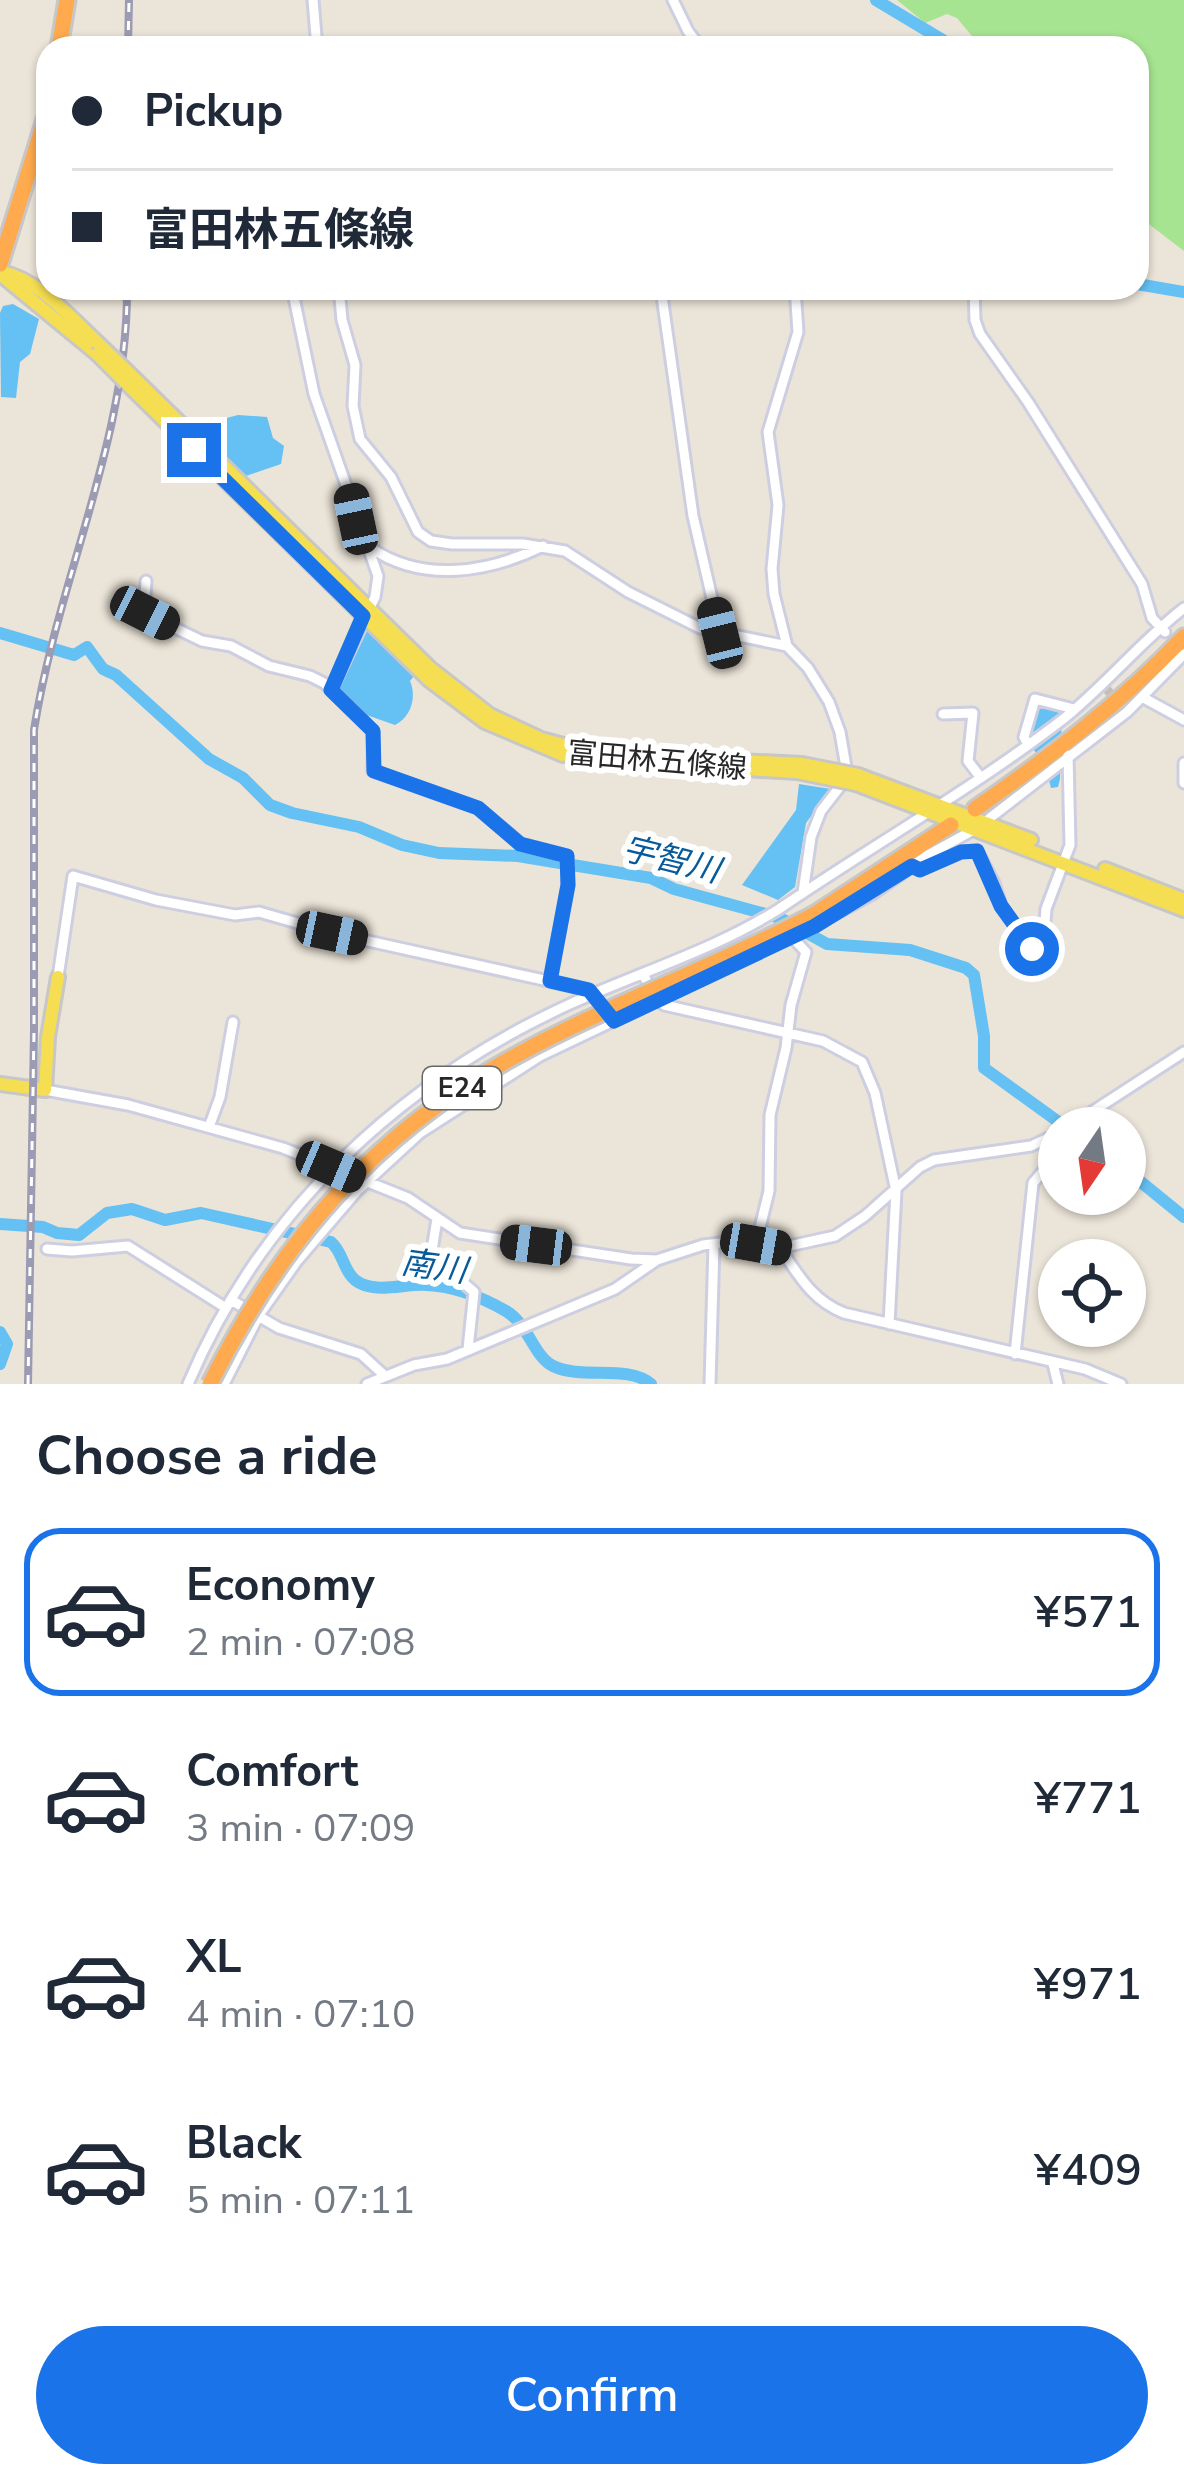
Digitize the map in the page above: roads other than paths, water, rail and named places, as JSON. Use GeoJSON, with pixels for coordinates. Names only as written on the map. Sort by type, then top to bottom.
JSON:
{"type":"FeatureCollection","features":[{"type":"Feature","properties":{"kind":"highway"},"geometry":{"type":"LineString","coordinates":[[61,36],[67,0]]}},
{"type":"Feature","properties":{"kind":"highway"},"geometry":{"type":"LineString","coordinates":[[0,270],[36,150]]}},
{"type":"Feature","properties":{"kind":"highway"},"geometry":{"type":"LineString","coordinates":[[979,819],[1066,750],[1184,637]]}},
{"type":"Feature","properties":{"kind":"highway","name":"E24"},"geometry":{"type":"LineString","coordinates":[[210,1384],[286,1252],[339,1190],[400,1133],[515,1056],[815,920],[951,825]]}},
{"type":"Feature","properties":{"kind":"main road","name":"富田林五條線"},"geometry":{"type":"LineString","coordinates":[[0,270],[36,290]]}},
{"type":"Feature","properties":{"kind":"main road","name":"富田林五條線"},"geometry":{"type":"LineString","coordinates":[[47,300],[365,612],[464,698],[541,740],[597,754],[800,768],[857,780],[979,819],[1184,910]]}},
{"type":"Feature","properties":{"kind":"main road","name":"富田林五條線"},"geometry":{"type":"LineString","coordinates":[[1064,857],[1184,900]]}},
{"type":"Feature","properties":{"kind":"main road"},"geometry":{"type":"LineString","coordinates":[[0,1084],[45,1090],[46,1049],[58,977]]}},
{"type":"Feature","properties":{"kind":"street"},"geometry":{"type":"LineString","coordinates":[[313,0],[316,36]]}},
{"type":"Feature","properties":{"kind":"street"},"geometry":{"type":"LineString","coordinates":[[673,0],[693,36]]}},
{"type":"Feature","properties":{"kind":"street"},"geometry":{"type":"LineString","coordinates":[[294,300],[314,394],[378,576],[375,597],[331,690]]}},
{"type":"Feature","properties":{"kind":"street"},"geometry":{"type":"LineString","coordinates":[[340,300],[355,364],[353,406],[360,439],[391,477],[414,527],[431,541],[565,551],[636,597],[700,628],[787,646]]}},
{"type":"Feature","properties":{"kind":"street"},"geometry":{"type":"LineString","coordinates":[[663,300],[688,492],[720,633]]}},
{"type":"Feature","properties":{"kind":"street"},"geometry":{"type":"LineString","coordinates":[[796,300],[797,332],[768,432],[778,505],[774,594],[787,646],[808,668],[829,702],[846,767],[842,784],[821,811],[811,837],[803,893]]}},
{"type":"Feature","properties":{"kind":"street"},"geometry":{"type":"LineString","coordinates":[[974,300],[980,334],[1142,584],[1162,630]]}},
{"type":"Feature","properties":{"kind":"street"},"geometry":{"type":"LineString","coordinates":[[367,545],[400,563],[442,571],[502,563],[543,546]]}},
{"type":"Feature","properties":{"kind":"street"},"geometry":{"type":"LineString","coordinates":[[146,581],[145,613],[202,641],[231,646],[269,666],[310,676],[331,690],[373,731],[374,771],[478,808],[520,844],[567,856],[568,885],[550,981]]}},
{"type":"Feature","properties":{"kind":"street"},"geometry":{"type":"LineString","coordinates":[[188,1384],[228,1304],[267,1245],[331,1167],[380,1120],[466,1058],[594,995],[751,927],[1028,745],[1102,685],[1184,608]]}},
{"type":"Feature","properties":{"kind":"street"},"geometry":{"type":"LineString","coordinates":[[912,866],[920,870],[961,852],[977,851],[1001,906],[1032,949],[1044,934],[1046,909],[1070,845],[1066,750],[1142,698],[1184,654]]}},
{"type":"Feature","properties":{"kind":"street"},"geometry":{"type":"LineString","coordinates":[[1142,698],[1184,720]]}},
{"type":"Feature","properties":{"kind":"street"},"geometry":{"type":"LineString","coordinates":[[1028,745],[1024,737],[1035,699],[1071,712]]}},
{"type":"Feature","properties":{"kind":"street"},"geometry":{"type":"LineString","coordinates":[[943,714],[974,713],[968,761],[981,778]]}},
{"type":"Feature","properties":{"kind":"street"},"geometry":{"type":"LineString","coordinates":[[1184,763],[1184,783]]}},
{"type":"Feature","properties":{"kind":"street"},"geometry":{"type":"LineString","coordinates":[[224,1384],[259,1315],[308,1248],[398,1152],[448,1112],[510,1072],[792,937],[912,866],[979,819]]}},
{"type":"Feature","properties":{"kind":"street"},"geometry":{"type":"LineString","coordinates":[[58,977],[73,876],[156,899],[235,915],[259,913],[589,990],[614,1021]]}},
{"type":"Feature","properties":{"kind":"street"},"geometry":{"type":"LineString","coordinates":[[740,933],[745,959]]}},
{"type":"Feature","properties":{"kind":"street"},"geometry":{"type":"LineString","coordinates":[[756,1244],[769,1191],[770,1115],[806,952],[792,937]]}},
{"type":"Feature","properties":{"kind":"street"},"geometry":{"type":"LineString","coordinates":[[643,974],[664,1005],[823,1041],[862,1062],[875,1093],[896,1191],[889,1324]]}},
{"type":"Feature","properties":{"kind":"street"},"geometry":{"type":"LineString","coordinates":[[209,1127],[220,1097],[233,1022]]}},
{"type":"Feature","properties":{"kind":"street"},"geometry":{"type":"LineString","coordinates":[[1099,1107],[1184,1052]]}},
{"type":"Feature","properties":{"kind":"street"},"geometry":{"type":"LineString","coordinates":[[45,1090],[128,1105],[283,1148],[408,1198],[460,1233],[657,1260]]}},
{"type":"Feature","properties":{"kind":"street"},"geometry":{"type":"LineString","coordinates":[[367,1384],[447,1359],[615,1289],[657,1260],[714,1244],[780,1248],[835,1236],[934,1160],[1038,1142]]}},
{"type":"Feature","properties":{"kind":"street"},"geometry":{"type":"LineString","coordinates":[[1015,1354],[1033,1183],[1038,1177]]}},
{"type":"Feature","properties":{"kind":"street"},"geometry":{"type":"LineString","coordinates":[[437,1219],[435,1258],[474,1292],[468,1349]]}},
{"type":"Feature","properties":{"kind":"street"},"geometry":{"type":"LineString","coordinates":[[710,1384],[714,1244]]}},
{"type":"Feature","properties":{"kind":"street"},"geometry":{"type":"LineString","coordinates":[[47,1249],[128,1246],[279,1328],[361,1354],[384,1375]]}},
{"type":"Feature","properties":{"kind":"street"},"geometry":{"type":"LineString","coordinates":[[780,1248],[823,1304],[1103,1374],[1120,1384]]}},
{"type":"Feature","properties":{"kind":"street"},"geometry":{"type":"LineString","coordinates":[[1053,1364],[1058,1384]]}},
{"type":"Feature","properties":{"kind":"water"},"geometry":{"type":"Polygon","coordinates":[[[13,304],[39,319],[30,354],[20,362],[16,398],[1,397],[0,313],[3,306],[13,304]]]}},
{"type":"Feature","properties":{"kind":"water"},"geometry":{"type":"Polygon","coordinates":[[[238,415],[267,417],[273,438],[284,446],[281,464],[246,476],[216,448],[219,420],[238,415]]]}},
{"type":"Feature","properties":{"kind":"water"},"geometry":{"type":"Polygon","coordinates":[[[365,631],[414,676],[411,706],[395,725],[358,712],[338,693],[365,631]]]}},
{"type":"Feature","properties":{"kind":"water"},"geometry":{"type":"Polygon","coordinates":[[[1036,706],[1062,709],[1058,787],[1051,788],[1046,768],[1026,738],[1036,706]]]}},
{"type":"Feature","properties":{"kind":"water"},"geometry":{"type":"Polygon","coordinates":[[[799,784],[831,789],[806,823],[795,887],[778,900],[742,885],[796,810],[799,784]]]}},
{"type":"Feature","properties":{"kind":"waterway"},"geometry":{"type":"LineString","coordinates":[[876,0],[936,36]]}},
{"type":"Feature","properties":{"kind":"waterway"},"geometry":{"type":"LineString","coordinates":[[1149,286],[1184,292]]}},
{"type":"Feature","properties":{"kind":"waterway","name":"宇智川"},"geometry":{"type":"LineString","coordinates":[[0,633],[74,655],[87,647],[103,669],[116,675],[209,759],[243,778],[270,805],[292,813],[359,827],[402,845],[439,853],[518,856],[651,878],[674,889],[780,918],[827,944],[910,950],[966,968],[974,975],[984,1068],[1038,1107]]}},
{"type":"Feature","properties":{"kind":"waterway","name":"宇智川"},"geometry":{"type":"LineString","coordinates":[[1146,1186],[1184,1217]]}},
{"type":"Feature","properties":{"kind":"waterway","name":"南川"},"geometry":{"type":"LineString","coordinates":[[0,1224],[79,1235],[107,1213],[132,1209],[165,1220],[201,1213],[331,1242],[351,1276],[363,1284],[437,1286],[468,1294],[514,1317],[553,1366],[630,1375],[651,1384]]}},
{"type":"Feature","properties":{"kind":"waterway"},"geometry":{"type":"LineString","coordinates":[[0,1332],[7,1344],[0,1364]]}},
{"type":"Feature","properties":{"kind":"tunnel"},"geometry":{"type":"LineString","coordinates":[[1105,687],[1123,709]]}},
{"type":"Feature","properties":{"kind":"railway"},"geometry":{"type":"LineString","coordinates":[[128,36],[129,0]]}},
{"type":"Feature","properties":{"kind":"railway"},"geometry":{"type":"LineString","coordinates":[[28,1384],[34,730],[116,401],[126,300]]}}]}
